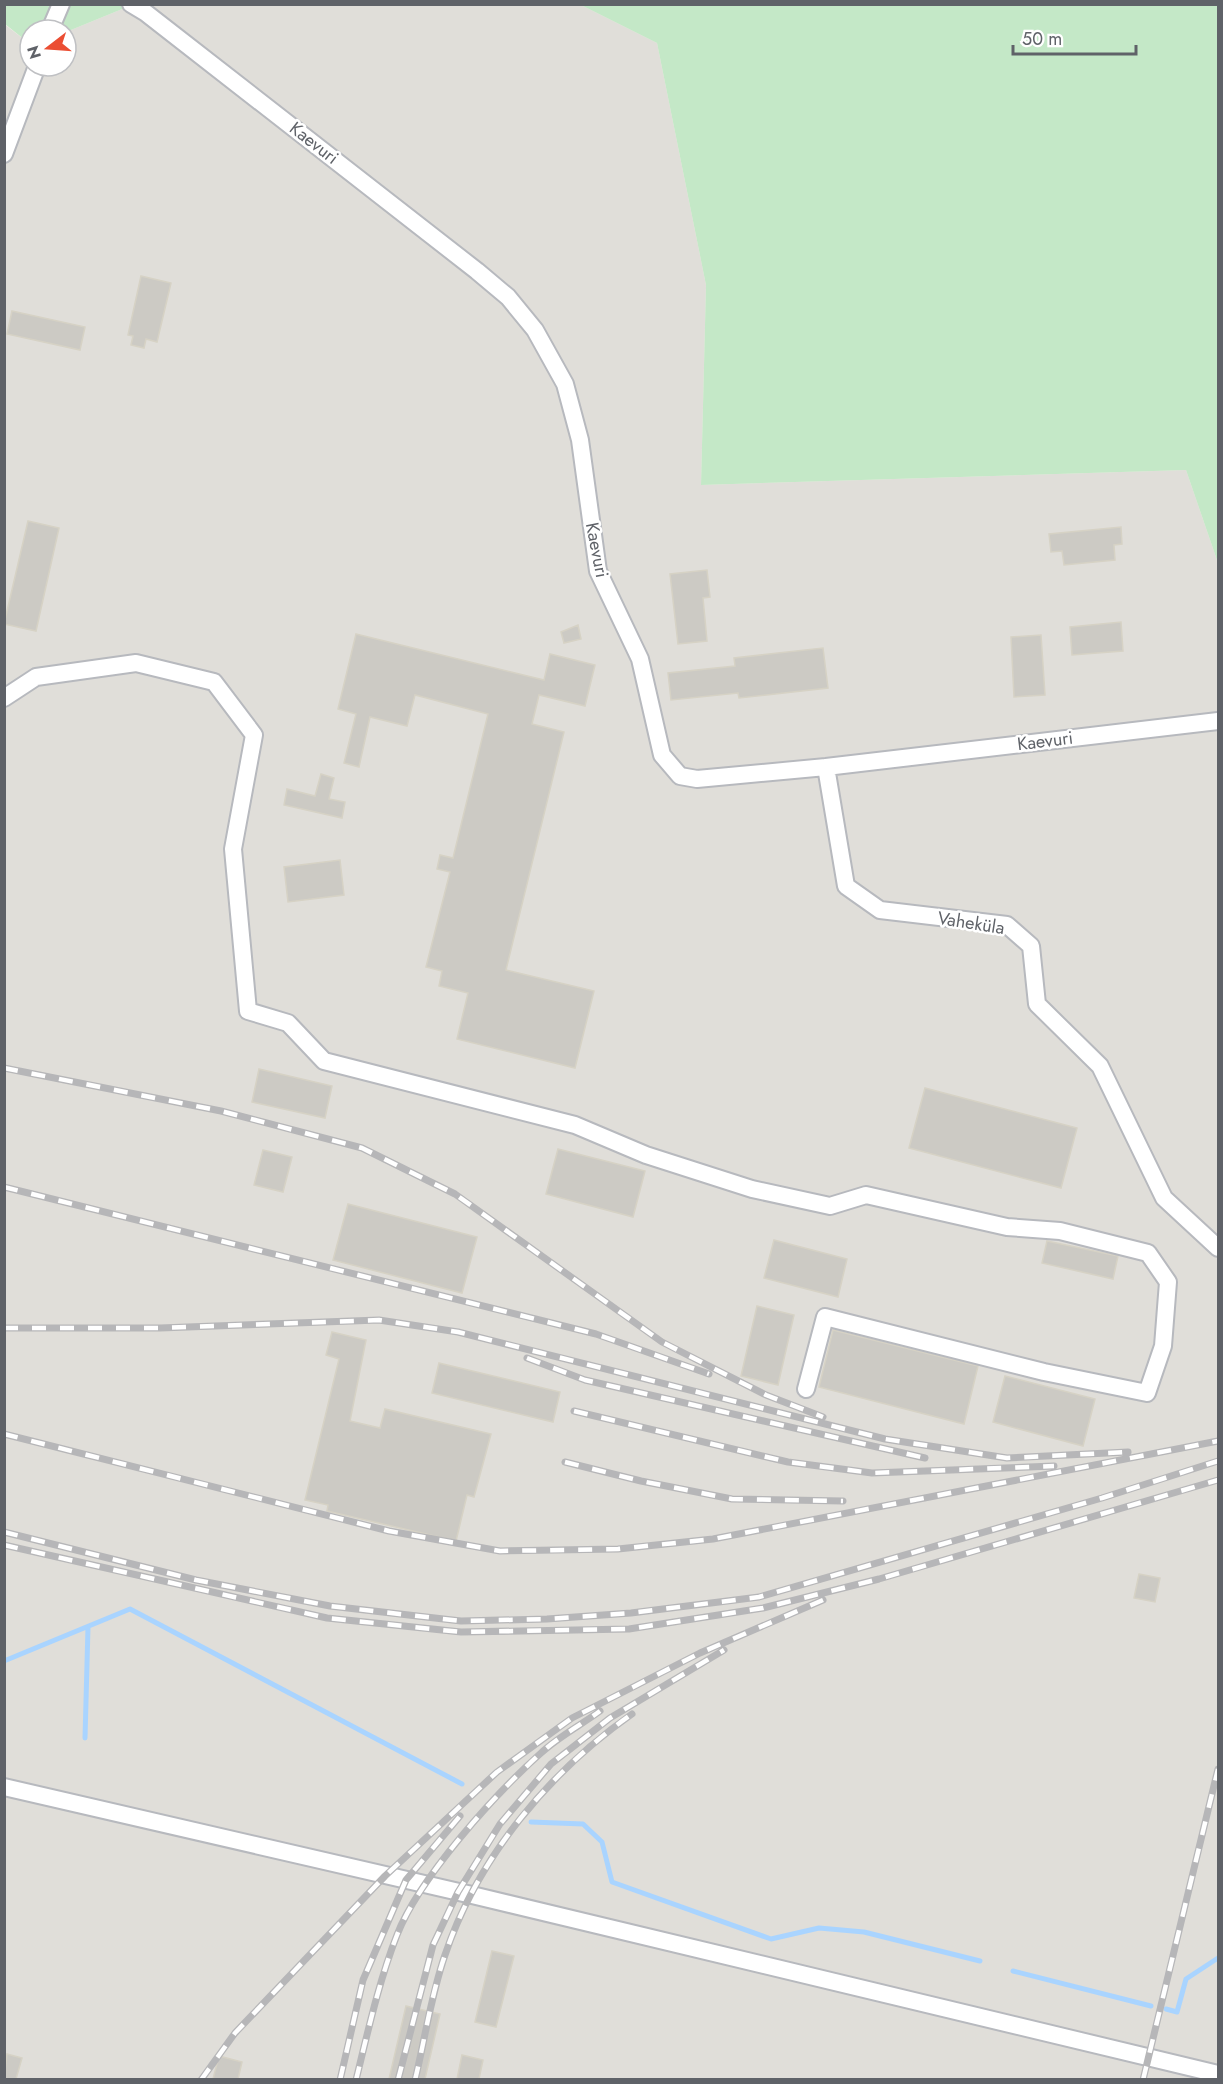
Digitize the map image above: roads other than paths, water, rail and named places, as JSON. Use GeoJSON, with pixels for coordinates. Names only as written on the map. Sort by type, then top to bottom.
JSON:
{"type":"FeatureCollection","features":[{"type":"Feature","properties":{"kind":"street","name":"Kaevuri"},"geometry":{"type":"LineString","coordinates":[[131,4],[251,93],[508,297],[535,330],[565,384],[580,440],[598,571],[640,658],[662,755],[680,776],[697,779],[826,767],[1218,721]]}},
{"type":"Feature","properties":{"kind":"street"},"geometry":{"type":"LineString","coordinates":[[4,154],[32,78]]}},
{"type":"Feature","properties":{"kind":"street"},"geometry":{"type":"LineString","coordinates":[[4,698],[36,677],[136,663],[214,682],[254,735],[233,849],[248,1011],[288,1023],[324,1061],[575,1125],[646,1155],[752,1189],[830,1206],[866,1195],[1007,1227],[1060,1231],[1108,1242],[1148,1253],[1168,1282],[1163,1346],[1147,1393],[1044,1372],[825,1317],[806,1389]]}},
{"type":"Feature","properties":{"kind":"street","name":"Vaheküla"},"geometry":{"type":"LineString","coordinates":[[826,767],[846,886],[880,910],[1007,925],[1031,946],[1037,1004],[1100,1066],[1164,1198],[1218,1248]]}},
{"type":"Feature","properties":{"kind":"street"},"geometry":{"type":"LineString","coordinates":[[4,1787],[472,1895],[1218,2074]]}},
{"type":"Feature","properties":{"kind":"waterway"},"geometry":{"type":"LineString","coordinates":[[4,1661],[130,1609],[462,1784]]}},
{"type":"Feature","properties":{"kind":"waterway"},"geometry":{"type":"LineString","coordinates":[[85,1738],[88,1627]]}},
{"type":"Feature","properties":{"kind":"waterway"},"geometry":{"type":"LineString","coordinates":[[531,1822],[583,1824],[602,1842],[612,1882],[771,1939],[819,1928],[864,1932],[980,1961]]}},
{"type":"Feature","properties":{"kind":"waterway"},"geometry":{"type":"LineString","coordinates":[[1166,2009],[1177,2012],[1186,1979],[1218,1958]]}},
{"type":"Feature","properties":{"kind":"waterway"},"geometry":{"type":"LineString","coordinates":[[1013,1971],[1151,2006]]}},
{"type":"Feature","properties":{"kind":"railway"},"geometry":{"type":"LineString","coordinates":[[4,1068],[221,1111],[362,1148],[455,1194],[662,1342],[766,1395],[823,1417]]}},
{"type":"Feature","properties":{"kind":"railway"},"geometry":{"type":"LineString","coordinates":[[4,1187],[596,1334],[709,1374]]}},
{"type":"Feature","properties":{"kind":"railway"},"geometry":{"type":"LineString","coordinates":[[4,1328],[160,1328],[379,1320],[458,1332],[885,1439],[1007,1458],[1128,1452]]}},
{"type":"Feature","properties":{"kind":"railway"},"geometry":{"type":"LineString","coordinates":[[527,1358],[585,1380],[925,1458]]}},
{"type":"Feature","properties":{"kind":"railway"},"geometry":{"type":"LineString","coordinates":[[574,1411],[788,1462],[872,1473],[1054,1466]]}},
{"type":"Feature","properties":{"kind":"railway"},"geometry":{"type":"LineString","coordinates":[[4,1434],[389,1531],[500,1551],[618,1549],[713,1539],[1218,1441]]}},
{"type":"Feature","properties":{"kind":"railway"},"geometry":{"type":"LineString","coordinates":[[4,1532],[196,1580],[330,1606],[461,1621],[547,1619],[631,1613],[759,1597],[1102,1498],[1218,1461]]}},
{"type":"Feature","properties":{"kind":"railway"},"geometry":{"type":"LineString","coordinates":[[565,1462],[641,1481],[732,1499],[843,1501]]}},
{"type":"Feature","properties":{"kind":"railway"},"geometry":{"type":"LineString","coordinates":[[4,1545],[327,1618],[461,1632],[629,1629],[763,1608],[879,1579],[1218,1480]]}},
{"type":"Feature","properties":{"kind":"railway"},"geometry":{"type":"LineString","coordinates":[[201,2080],[235,2033],[385,1876],[497,1772],[572,1718],[700,1653],[823,1600]]}},
{"type":"Feature","properties":{"kind":"railway"},"geometry":{"type":"LineString","coordinates":[[398,2080],[433,1945],[458,1892],[500,1824],[551,1764],[610,1718],[724,1650]]}},
{"type":"Feature","properties":{"kind":"railway"},"geometry":{"type":"LineString","coordinates":[[356,2080],[374,2006],[391,1952],[408,1912],[422,1888],[460,1838],[523,1770],[555,1742],[600,1711]]}},
{"type":"Feature","properties":{"kind":"railway"},"geometry":{"type":"LineString","coordinates":[[415,2080],[440,1970],[459,1919],[476,1884],[519,1820],[545,1790],[601,1737],[632,1714]]}},
{"type":"Feature","properties":{"kind":"railway"},"geometry":{"type":"LineString","coordinates":[[1143,2080],[1218,1769]]}},
{"type":"Feature","properties":{"kind":"railway"},"geometry":{"type":"LineString","coordinates":[[340,2080],[363,1980],[406,1880],[460,1816]]}}]}
